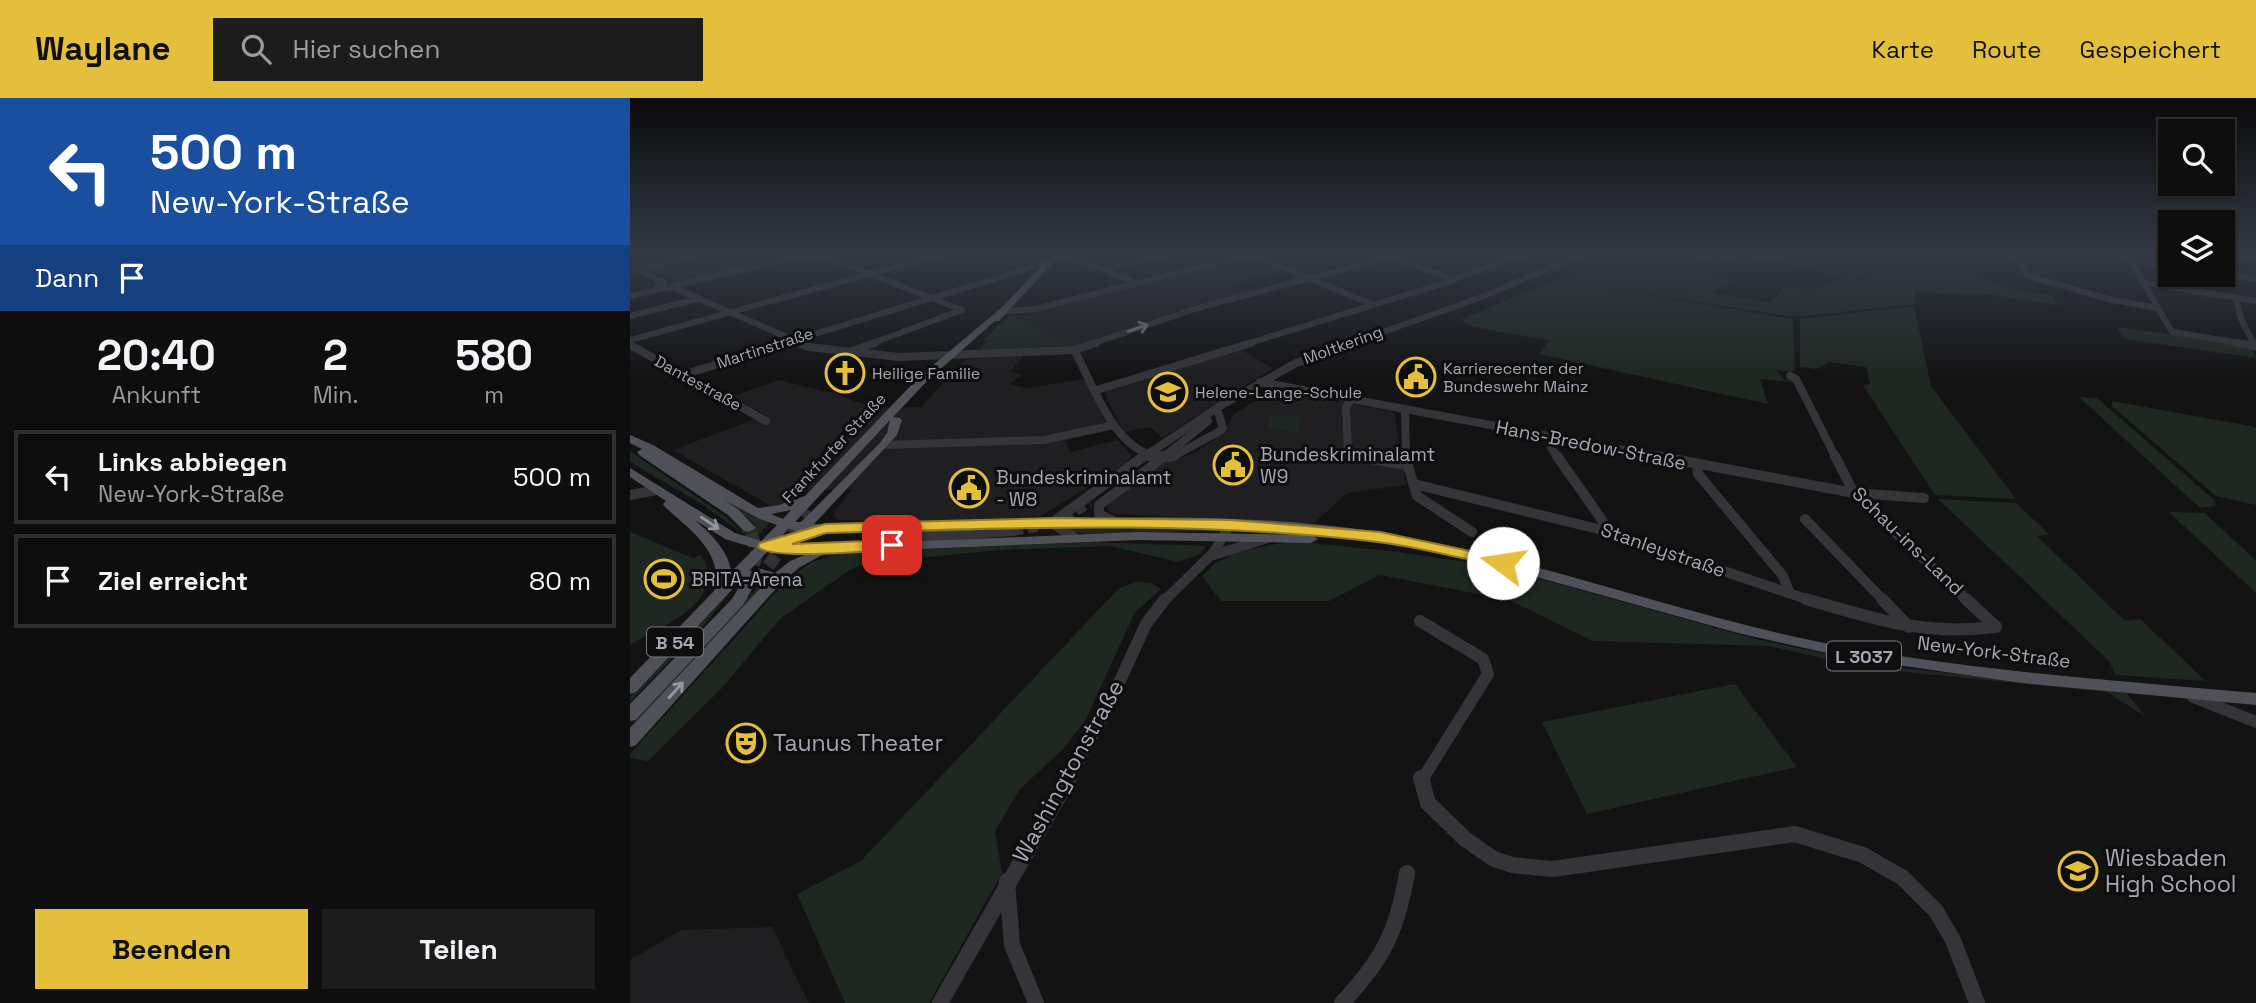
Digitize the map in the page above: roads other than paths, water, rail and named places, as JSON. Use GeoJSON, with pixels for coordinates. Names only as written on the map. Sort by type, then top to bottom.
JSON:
{"type":"FeatureCollection","features":[{"type":"Feature","properties":{"kind":"main road","name":"Frankfurter Straße"},"geometry":{"type":"LineString","coordinates":[[811,504],[953,356],[1016,295]]}},
{"type":"Feature","properties":{"kind":"main road","name":"Frankfurter Straße"},"geometry":{"type":"LineString","coordinates":[[746,582],[763,544],[811,504],[896,420],[953,356]]}},
{"type":"Feature","properties":{"kind":"main road"},"geometry":{"type":"LineString","coordinates":[[630,472],[730,536],[763,544],[807,527],[884,444],[892,433],[896,420]]}},
{"type":"Feature","properties":{"kind":"main road","name":"New-York-Straße"},"geometry":{"type":"LineString","coordinates":[[630,438],[758,512],[786,524],[825,529],[1114,522],[1365,535],[1487,559],[1743,629],[1852,653],[1966,671],[2254,699]]}},
{"type":"Feature","properties":{"kind":"main road"},"geometry":{"type":"LineString","coordinates":[[630,443],[733,512],[748,528]]}},
{"type":"Feature","properties":{"kind":"main road"},"geometry":{"type":"LineString","coordinates":[[657,491],[722,559],[725,579],[719,596]]}},
{"type":"Feature","properties":{"kind":"main road"},"geometry":{"type":"LineString","coordinates":[[758,512],[811,504]]}},
{"type":"Feature","properties":{"kind":"main road","name":"New-York-Straße"},"geometry":{"type":"LineString","coordinates":[[763,544],[825,529]]}},
{"type":"Feature","properties":{"kind":"main road","name":"New-York-Straße"},"geometry":{"type":"LineString","coordinates":[[763,544],[830,549],[1228,530],[1487,559]]}},
{"type":"Feature","properties":{"kind":"main road"},"geometry":{"type":"LineString","coordinates":[[630,740],[777,579],[802,559],[830,549]]}},
{"type":"Feature","properties":{"kind":"main road"},"geometry":{"type":"LineString","coordinates":[[719,596],[761,573],[777,579]]}},
{"type":"Feature","properties":{"kind":"main road","name":"B 54"},"geometry":{"type":"LineString","coordinates":[[630,715],[738,603],[746,582]]}},
{"type":"Feature","properties":{"kind":"main road","name":"B 54"},"geometry":{"type":"LineString","coordinates":[[630,688],[719,596]]}},
{"type":"Feature","properties":{"kind":"street"},"geometry":{"type":"LineString","coordinates":[[689,295],[809,348],[953,356],[1074,350],[1198,308],[1248,295]]}},
{"type":"Feature","properties":{"kind":"street"},"geometry":{"type":"LineString","coordinates":[[630,343],[793,295]]}},
{"type":"Feature","properties":{"kind":"street"},"geometry":{"type":"LineString","coordinates":[[849,352],[961,312],[961,309],[926,295]]}},
{"type":"Feature","properties":{"kind":"street","name":"Martinstraße"},"geometry":{"type":"LineString","coordinates":[[682,375],[936,295]]}},
{"type":"Feature","properties":{"kind":"street"},"geometry":{"type":"LineString","coordinates":[[1000,312],[1035,309],[1091,295]]}},
{"type":"Feature","properties":{"kind":"street"},"geometry":{"type":"LineString","coordinates":[[1351,295],[1374,305]]}},
{"type":"Feature","properties":{"kind":"street"},"geometry":{"type":"LineString","coordinates":[[1097,390],[1403,295]]}},
{"type":"Feature","properties":{"kind":"street","name":"Moltkering"},"geometry":{"type":"LineString","coordinates":[[1090,503],[1260,382],[1330,348],[1486,295]]}},
{"type":"Feature","properties":{"kind":"street"},"geometry":{"type":"LineString","coordinates":[[2095,295],[2158,308]]}},
{"type":"Feature","properties":{"kind":"street"},"geometry":{"type":"LineString","coordinates":[[2151,295],[2172,332],[2255,346]]}},
{"type":"Feature","properties":{"kind":"street"},"geometry":{"type":"LineString","coordinates":[[2218,295],[2256,301]]}},
{"type":"Feature","properties":{"kind":"street"},"geometry":{"type":"LineString","coordinates":[[2236,298],[2241,319],[2255,346]]}},
{"type":"Feature","properties":{"kind":"street"},"geometry":{"type":"LineString","coordinates":[[630,316],[697,299]]}},
{"type":"Feature","properties":{"kind":"street","name":"Dantestraße"},"geometry":{"type":"LineString","coordinates":[[630,343],[766,421]]}},
{"type":"Feature","properties":{"kind":"street"},"geometry":{"type":"LineString","coordinates":[[1074,350],[1114,425],[1137,451],[1158,459],[1185,454],[1223,426],[1218,412]]}},
{"type":"Feature","properties":{"kind":"street","name":"Schau-ins-Land"},"geometry":{"type":"LineString","coordinates":[[1790,376],[1796,379],[1854,493],[1996,626]]}},
{"type":"Feature","properties":{"kind":"street","name":"Moltkering"},"geometry":{"type":"LineString","coordinates":[[1169,445],[1260,382]]}},
{"type":"Feature","properties":{"kind":"street","name":"Hans-Bredow-Straße"},"geometry":{"type":"LineString","coordinates":[[1260,382],[1854,493],[1924,498]]}},
{"type":"Feature","properties":{"kind":"street"},"geometry":{"type":"LineString","coordinates":[[1351,400],[1346,407],[1347,449],[1350,456],[1407,465]]}},
{"type":"Feature","properties":{"kind":"street"},"geometry":{"type":"LineString","coordinates":[[1405,410],[1403,435],[1407,465],[1421,500],[1472,531]]}},
{"type":"Feature","properties":{"kind":"street"},"geometry":{"type":"LineString","coordinates":[[884,444],[1044,440],[1114,425]]}},
{"type":"Feature","properties":{"kind":"street"},"geometry":{"type":"LineString","coordinates":[[1552,438],[1551,448],[1606,531]]}},
{"type":"Feature","properties":{"kind":"street"},"geometry":{"type":"LineString","coordinates":[[1114,522],[1099,514],[1099,506],[1144,464],[1169,445]]}},
{"type":"Feature","properties":{"kind":"street","name":"Moltkering"},"geometry":{"type":"LineString","coordinates":[[1055,523],[1144,464]]}},
{"type":"Feature","properties":{"kind":"street"},"geometry":{"type":"LineString","coordinates":[[1697,465],[1698,474],[1783,576],[1790,594]]}},
{"type":"Feature","properties":{"kind":"street"},"geometry":{"type":"LineString","coordinates":[[630,493],[643,481]]}},
{"type":"Feature","properties":{"kind":"street","name":"Stanleystraße"},"geometry":{"type":"LineString","coordinates":[[1413,484],[1606,531],[1790,594],[1909,627],[1954,632],[1996,626]]}},
{"type":"Feature","properties":{"kind":"street"},"geometry":{"type":"LineString","coordinates":[[630,493],[657,491]]}},
{"type":"Feature","properties":{"kind":"street"},"geometry":{"type":"LineString","coordinates":[[1805,519],[1909,627]]}},
{"type":"Feature","properties":{"kind":"street"},"geometry":{"type":"LineString","coordinates":[[1055,523],[1060,531],[1073,537]]}},
{"type":"Feature","properties":{"kind":"street","name":"Washingtonstraße"},"geometry":{"type":"LineString","coordinates":[[1214,555],[1228,530]]}},
{"type":"Feature","properties":{"kind":"street"},"geometry":{"type":"LineString","coordinates":[[873,546],[924,537],[1013,531]]}},
{"type":"Feature","properties":{"kind":"street","name":"Washingtonstraße"},"geometry":{"type":"LineString","coordinates":[[940,1003],[1007,880],[1103,718],[1144,626],[1177,585],[1214,555],[1273,536]]}},
{"type":"Feature","properties":{"kind":"street"},"geometry":{"type":"LineString","coordinates":[[1420,621],[1483,659],[1488,674],[1421,777],[1428,803],[1465,839],[1494,859],[1511,865],[1553,869],[1795,834],[1830,841],[1873,857],[1926,898],[1950,933],[1977,1003]]}},
{"type":"Feature","properties":{"kind":"street"},"geometry":{"type":"LineString","coordinates":[[2173,691],[2208,701],[2256,722]]}},
{"type":"Feature","properties":{"kind":"street"},"geometry":{"type":"LineString","coordinates":[[2254,699],[2248,707],[2256,722]]}},
{"type":"Feature","properties":{"kind":"street"},"geometry":{"type":"LineString","coordinates":[[1342,1003],[1382,961],[1397,930],[1407,873]]}},
{"type":"Feature","properties":{"kind":"street"},"geometry":{"type":"LineString","coordinates":[[1007,880],[1012,945],[1036,1003]]}},
{"type":"Feature","properties":{"kind":"tunnel"},"geometry":{"type":"LineString","coordinates":[[1063,518],[1090,503]]}},
{"type":"Feature","properties":{"kind":"tunnel"},"geometry":{"type":"LineString","coordinates":[[756,582],[810,511]]}},
{"type":"Feature","properties":{"kind":"tunnel"},"geometry":{"type":"LineString","coordinates":[[1013,531],[1042,526]]}},
{"type":"Feature","properties":{"kind":"tunnel"},"geometry":{"type":"LineString","coordinates":[[748,584],[757,552],[749,528]]}},
{"type":"Feature","properties":{"kind":"place","name":"Heilige Familie"},"geometry":{"type":"Point","coordinates":[845,373]}},
{"type":"Feature","properties":{"kind":"place","name":"Karrierecenter der Bundeswehr Mainz"},"geometry":{"type":"Point","coordinates":[1416,377]}},
{"type":"Feature","properties":{"kind":"place","name":"Helene-Lange-Schule"},"geometry":{"type":"Point","coordinates":[1168,392]}},
{"type":"Feature","properties":{"kind":"place","name":"Bundeskriminalamt W9"},"geometry":{"type":"Point","coordinates":[1233,465]}},
{"type":"Feature","properties":{"kind":"place","name":"Bundeskriminalamt - W8"},"geometry":{"type":"Point","coordinates":[969,488]}},
{"type":"Feature","properties":{"kind":"place","name":"BRITA-Arena"},"geometry":{"type":"Point","coordinates":[664,579]}},
{"type":"Feature","properties":{"kind":"place","name":"Taunus Theater"},"geometry":{"type":"Point","coordinates":[746,743]}},
{"type":"Feature","properties":{"kind":"place","name":"Wiesbaden High School"},"geometry":{"type":"Point","coordinates":[2078,871]}}]}
